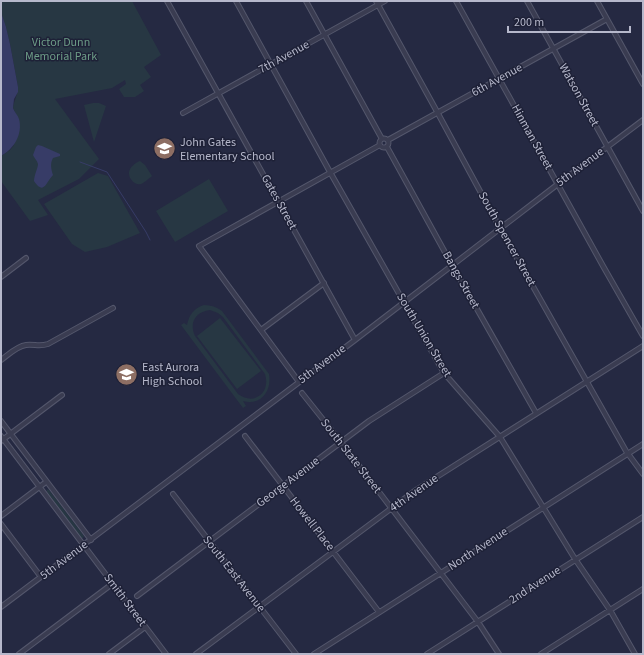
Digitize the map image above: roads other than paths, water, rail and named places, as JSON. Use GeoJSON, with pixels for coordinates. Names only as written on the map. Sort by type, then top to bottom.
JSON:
{"type":"FeatureCollection","features":[{"type":"Feature","properties":{"kind":"street","name":"Gates Street"},"geometry":{"type":"LineString","coordinates":[[167,1],[355,340]]}},
{"type":"Feature","properties":{"kind":"street","name":"South Union Street"},"geometry":{"type":"LineString","coordinates":[[236,1],[270,65],[444,373],[500,437],[575,559],[610,610],[635,654]]}},
{"type":"Feature","properties":{"kind":"street"},"geometry":{"type":"LineString","coordinates":[[299,382],[199,246],[380,145],[380,141],[382,139],[306,1]]}},
{"type":"Feature","properties":{"kind":"street","name":"7th Avenue"},"geometry":{"type":"LineString","coordinates":[[183,113],[325,34],[377,3],[385,1]]}},
{"type":"Feature","properties":{"kind":"street","name":"Hinman Street"},"geometry":{"type":"LineString","coordinates":[[456,1],[643,336]]}},
{"type":"Feature","properties":{"kind":"street","name":"Watson Street"},"geometry":{"type":"LineString","coordinates":[[527,1],[643,211]]}},
{"type":"Feature","properties":{"kind":"street"},"geometry":{"type":"LineString","coordinates":[[597,1],[643,84]]}},
{"type":"Feature","properties":{"kind":"street","name":"South Spencer Street"},"geometry":{"type":"LineString","coordinates":[[377,3],[500,228],[628,454],[643,474]]}},
{"type":"Feature","properties":{"kind":"street","name":"6th Avenue"},"geometry":{"type":"LineString","coordinates":[[388,140],[607,19]]}},
{"type":"Feature","properties":{"kind":"street","name":"5th Avenue"},"geometry":{"type":"LineString","coordinates":[[1,608],[643,120]]}},
{"type":"Feature","properties":{"kind":"street"},"geometry":{"type":"LineString","coordinates":[[380,145],[384,148],[387,147],[389,143],[388,140],[382,139]]}},
{"type":"Feature","properties":{"kind":"street","name":"Bangs Street"},"geometry":{"type":"LineString","coordinates":[[387,147],[536,413]]}},
{"type":"Feature","properties":{"kind":"street"},"geometry":{"type":"LineString","coordinates":[[1,277],[26,258]]}},
{"type":"Feature","properties":{"kind":"street"},"geometry":{"type":"LineString","coordinates":[[262,330],[324,283]]}},
{"type":"Feature","properties":{"kind":"street"},"geometry":{"type":"LineString","coordinates":[[1,360],[23,345],[28,344],[39,346],[48,344],[113,308]]}},
{"type":"Feature","properties":{"kind":"street","name":"4th Avenue"},"geometry":{"type":"LineString","coordinates":[[196,654],[416,490],[643,346]]}},
{"type":"Feature","properties":{"kind":"street","name":"George Avenue"},"geometry":{"type":"LineString","coordinates":[[136,596],[368,421],[444,373]]}},
{"type":"Feature","properties":{"kind":"street","name":"South State Street"},"geometry":{"type":"LineString","coordinates":[[302,393],[478,622],[499,654]]}},
{"type":"Feature","properties":{"kind":"street"},"geometry":{"type":"LineString","coordinates":[[2,438],[10,434],[62,395]]}},
{"type":"Feature","properties":{"kind":"street"},"geometry":{"type":"LineString","coordinates":[[1,421],[91,540]]}},
{"type":"Feature","properties":{"kind":"street","name":"Howell Place"},"geometry":{"type":"LineString","coordinates":[[245,436],[379,612]]}},
{"type":"Feature","properties":{"kind":"street","name":"Smith Street"},"geometry":{"type":"LineString","coordinates":[[2,438],[166,654]]}},
{"type":"Feature","properties":{"kind":"street","name":"North Avenue"},"geometry":{"type":"LineString","coordinates":[[314,654],[643,444]]}},
{"type":"Feature","properties":{"kind":"street"},"geometry":{"type":"LineString","coordinates":[[1,516],[46,482]]}},
{"type":"Feature","properties":{"kind":"street","name":"South East Avenue"},"geometry":{"type":"LineString","coordinates":[[173,494],[296,654]]}},
{"type":"Feature","properties":{"kind":"street","name":"2nd Avenue"},"geometry":{"type":"LineString","coordinates":[[427,654],[643,517]]}},
{"type":"Feature","properties":{"kind":"street"},"geometry":{"type":"LineString","coordinates":[[1,524],[41,577]]}},
{"type":"Feature","properties":{"kind":"street"},"geometry":{"type":"LineString","coordinates":[[19,654],[112,584]]}},
{"type":"Feature","properties":{"kind":"street"},"geometry":{"type":"LineString","coordinates":[[541,654],[643,589]]}},
{"type":"Feature","properties":{"kind":"street"},"geometry":{"type":"LineString","coordinates":[[109,654],[145,627]]}},
{"type":"Feature","properties":{"kind":"water"},"geometry":{"type":"Polygon","coordinates":[[[1,12],[10,44],[18,87],[13,108],[18,118],[20,130],[13,145],[1,156],[1,12]]]}},
{"type":"Feature","properties":{"kind":"water"},"geometry":{"type":"Polygon","coordinates":[[[38,145],[60,154],[60,156],[53,158],[51,162],[53,175],[43,188],[37,185],[34,181],[38,164],[33,155],[38,145]]]}},
{"type":"Feature","properties":{"kind":"waterway"},"geometry":{"type":"LineString","coordinates":[[80,162],[107,172],[150,240]]}},
{"type":"Feature","properties":{"kind":"place","name":"John Gates Elementary School"},"geometry":{"type":"Point","coordinates":[165,149]}},
{"type":"Feature","properties":{"kind":"place","name":"East Aurora High School"},"geometry":{"type":"Point","coordinates":[127,374]}},
{"type":"Feature","properties":{"kind":"park label","name":"Victor Dunn Memorial Park"},"geometry":{"type":"Point","coordinates":[61,49]}}]}
